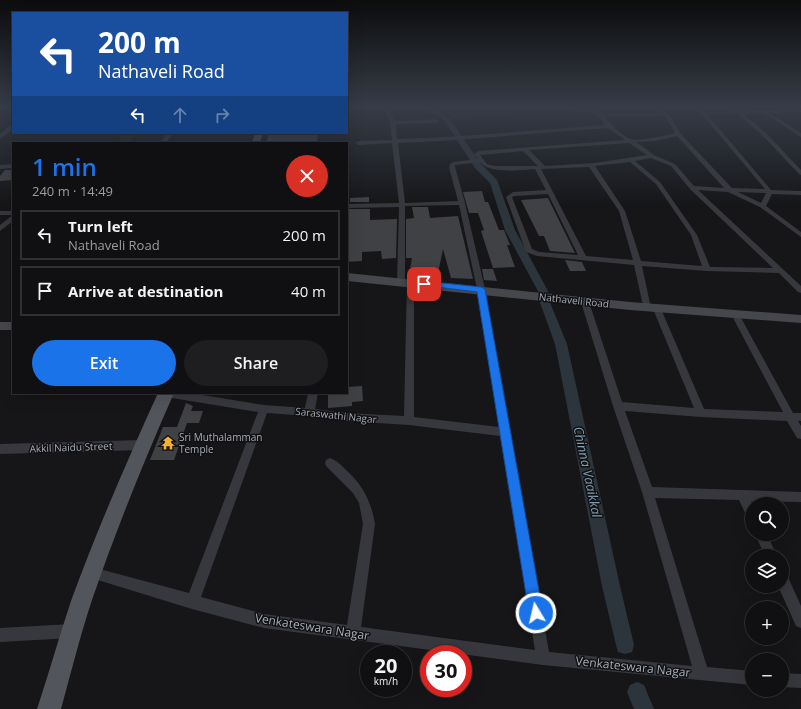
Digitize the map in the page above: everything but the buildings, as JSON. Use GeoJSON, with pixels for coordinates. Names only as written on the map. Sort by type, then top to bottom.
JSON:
{"type":"FeatureCollection","features":[{"type":"Feature","properties":{"kind":"main road"},"geometry":{"type":"LineString","coordinates":[[49,709],[72,631],[92,574],[142,445],[166,394]]}},
{"type":"Feature","properties":{"kind":"street"},"geometry":{"type":"LineString","coordinates":[[358,143],[453,139]]}},
{"type":"Feature","properties":{"kind":"street"},"geometry":{"type":"LineString","coordinates":[[476,161],[477,154],[479,152],[578,146],[630,140],[654,139]]}},
{"type":"Feature","properties":{"kind":"street"},"geometry":{"type":"LineString","coordinates":[[683,139],[731,191],[762,206],[801,236]]}},
{"type":"Feature","properties":{"kind":"street"},"geometry":{"type":"LineString","coordinates":[[725,139],[770,192]]}},
{"type":"Feature","properties":{"kind":"street"},"geometry":{"type":"LineString","coordinates":[[769,139],[798,165],[801,173]]}},
{"type":"Feature","properties":{"kind":"street"},"geometry":{"type":"LineString","coordinates":[[630,140],[652,156],[674,165],[692,188],[801,290]]}},
{"type":"Feature","properties":{"kind":"street"},"geometry":{"type":"LineString","coordinates":[[395,141],[402,204],[406,282],[409,421]]}},
{"type":"Feature","properties":{"kind":"street"},"geometry":{"type":"LineString","coordinates":[[524,149],[540,167],[550,192],[583,258]]}},
{"type":"Feature","properties":{"kind":"street"},"geometry":{"type":"LineString","coordinates":[[544,658],[481,289],[462,203],[452,167],[454,164],[458,163],[476,161],[491,168],[591,165],[632,161],[652,156]]}},
{"type":"Feature","properties":{"kind":"street"},"geometry":{"type":"LineString","coordinates":[[632,161],[658,183],[694,235],[707,269]]}},
{"type":"Feature","properties":{"kind":"street"},"geometry":{"type":"LineString","coordinates":[[591,165],[622,211],[652,308],[701,413]]}},
{"type":"Feature","properties":{"kind":"street"},"geometry":{"type":"LineString","coordinates":[[0,167],[12,166]]}},
{"type":"Feature","properties":{"kind":"street"},"geometry":{"type":"LineString","coordinates":[[692,188],[731,191],[801,193]]}},
{"type":"Feature","properties":{"kind":"street"},"geometry":{"type":"LineString","coordinates":[[550,192],[512,194],[509,197],[529,250],[537,254],[707,269],[780,271]]}},
{"type":"Feature","properties":{"kind":"street"},"geometry":{"type":"LineString","coordinates":[[762,206],[770,192]]}},
{"type":"Feature","properties":{"kind":"street"},"geometry":{"type":"LineString","coordinates":[[348,206],[462,203]]}},
{"type":"Feature","properties":{"kind":"street"},"geometry":{"type":"LineString","coordinates":[[0,213],[12,213]]}},
{"type":"Feature","properties":{"kind":"street"},"geometry":{"type":"LineString","coordinates":[[0,229],[12,218]]}},
{"type":"Feature","properties":{"kind":"street","name":"Nathaveli Road"},"geometry":{"type":"LineString","coordinates":[[348,276],[481,289],[585,302],[736,316],[801,319]]}},
{"type":"Feature","properties":{"kind":"street"},"geometry":{"type":"LineString","coordinates":[[585,302],[618,406],[648,492],[702,674]]}},
{"type":"Feature","properties":{"kind":"street"},"geometry":{"type":"LineString","coordinates":[[736,316],[801,434]]}},
{"type":"Feature","properties":{"kind":"street"},"geometry":{"type":"LineString","coordinates":[[0,326],[12,326]]}},
{"type":"Feature","properties":{"kind":"street","name":"Saraswathi Nagar"},"geometry":{"type":"LineString","coordinates":[[172,394],[264,409],[309,412],[346,417],[409,421],[506,432]]}},
{"type":"Feature","properties":{"kind":"street"},"geometry":{"type":"LineString","coordinates":[[309,412],[313,394]]}},
{"type":"Feature","properties":{"kind":"street"},"geometry":{"type":"LineString","coordinates":[[618,406],[701,413],[801,417]]}},
{"type":"Feature","properties":{"kind":"street"},"geometry":{"type":"LineString","coordinates":[[192,602],[264,409]]}},
{"type":"Feature","properties":{"kind":"street","name":"Akkil Naidu Street"},"geometry":{"type":"LineString","coordinates":[[0,449],[142,445]]}},
{"type":"Feature","properties":{"kind":"street"},"geometry":{"type":"LineString","coordinates":[[330,464],[357,487],[364,497],[368,512],[369,524],[353,633]]}},
{"type":"Feature","properties":{"kind":"street"},"geometry":{"type":"LineString","coordinates":[[648,492],[801,497]]}},
{"type":"Feature","properties":{"kind":"street"},"geometry":{"type":"LineString","coordinates":[[742,494],[745,500]]}},
{"type":"Feature","properties":{"kind":"street","name":"Venkateswara Nagar"},"geometry":{"type":"LineString","coordinates":[[92,574],[264,621],[544,658],[745,677]]}},
{"type":"Feature","properties":{"kind":"street"},"geometry":{"type":"LineString","coordinates":[[788,593],[801,621]]}},
{"type":"Feature","properties":{"kind":"street"},"geometry":{"type":"LineString","coordinates":[[0,635],[72,631]]}},
{"type":"Feature","properties":{"kind":"street"},"geometry":{"type":"LineString","coordinates":[[789,680],[801,681]]}},
{"type":"Feature","properties":{"kind":"shaded area"},"geometry":{"type":"Polygon","coordinates":[[[119,139],[132,139],[130,142],[100,142],[118,141],[119,139]]]}},
{"type":"Feature","properties":{"kind":"waterway","name":"Chinna Vaaikkal"},"geometry":{"type":"LineString","coordinates":[[460,139],[478,166],[494,182],[510,230],[543,291]]}},
{"type":"Feature","properties":{"kind":"waterway","name":"Chinna Vaaikkal"},"geometry":{"type":"LineString","coordinates":[[544,300],[561,344],[611,586],[625,645]]}},
{"type":"Feature","properties":{"kind":"waterway","name":"Chinna Vaaikkal"},"geometry":{"type":"LineString","coordinates":[[637,692],[644,709]]}},
{"type":"Feature","properties":{"kind":"place","name":"Sri Muthalamman Temple"},"geometry":{"type":"Point","coordinates":[168,443]}},
{"type":"Feature","properties":{"kind":"route"},"geometry":{"type":"LineString","coordinates":[[424,284],[481,289],[536,613]]}}]}
